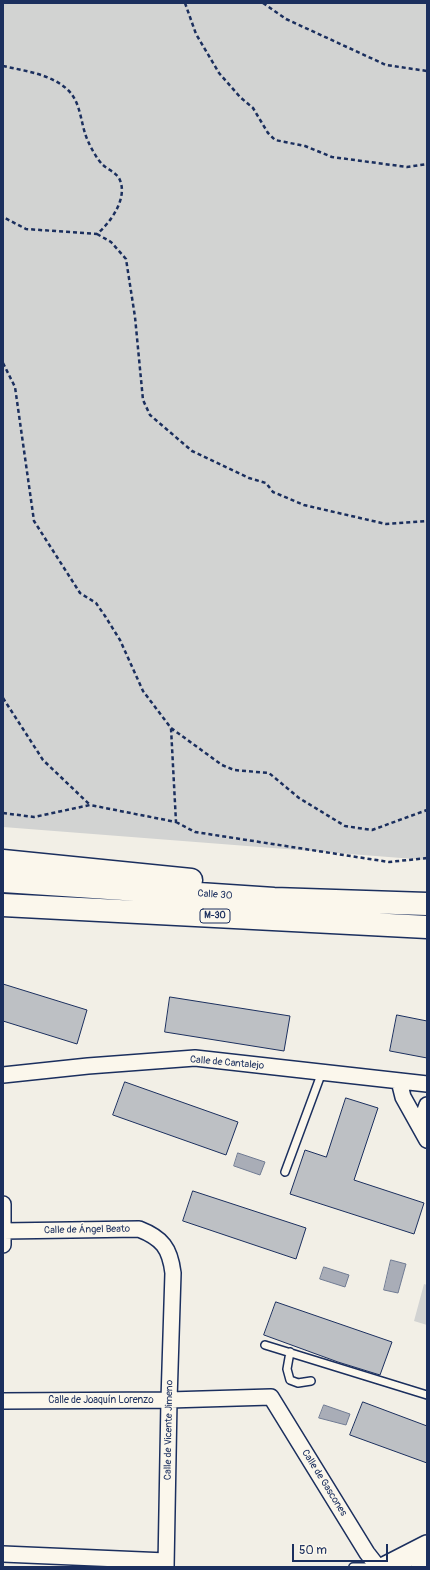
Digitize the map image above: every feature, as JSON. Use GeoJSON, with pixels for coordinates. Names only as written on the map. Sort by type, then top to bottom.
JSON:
{"type":"FeatureCollection","features":[{"type":"Feature","properties":{"kind":"highway"},"geometry":{"type":"LineString","coordinates":[[3,861],[116,871],[377,901]]}},
{"type":"Feature","properties":{"kind":"highway","name":"Calle 30"},"geometry":{"type":"LineString","coordinates":[[3,881],[274,899],[377,901],[427,904]]}},
{"type":"Feature","properties":{"kind":"highway","name":"Calle 30"},"geometry":{"type":"LineString","coordinates":[[3,905],[427,927]]}},
{"type":"Feature","properties":{"kind":"main road"},"geometry":{"type":"LineString","coordinates":[[386,1567],[427,1546]]}},
{"type":"Feature","properties":{"kind":"main road"},"geometry":{"type":"LineString","coordinates":[[422,1567],[427,1564]]}},
{"type":"Feature","properties":{"kind":"street","name":"Calle de Cantalejo"},"geometry":{"type":"LineString","coordinates":[[6,1073],[194,1058],[322,1071],[427,1084]]}},
{"type":"Feature","properties":{"kind":"street"},"geometry":{"type":"LineString","coordinates":[[399,1081],[402,1097],[427,1140]]}},
{"type":"Feature","properties":{"kind":"street"},"geometry":{"type":"LineString","coordinates":[[427,1105],[423,1116],[427,1140]]}},
{"type":"Feature","properties":{"kind":"street"},"geometry":{"type":"LineString","coordinates":[[3,1204],[3,1245]]}},
{"type":"Feature","properties":{"kind":"street","name":"Calle de Ángel Beato"},"geometry":{"type":"LineString","coordinates":[[3,1231],[139,1229],[159,1240],[169,1253],[173,1273],[173,1294]]}},
{"type":"Feature","properties":{"kind":"street","name":"Calle de Vicente Jimeno"},"geometry":{"type":"LineString","coordinates":[[166,1564],[169,1400],[173,1294]]}},
{"type":"Feature","properties":{"kind":"street","name":"Calle de Joaquín Lorenzo"},"geometry":{"type":"LineString","coordinates":[[3,1400],[169,1400],[271,1397]]}},
{"type":"Feature","properties":{"kind":"street","name":"Calle de Gascones"},"geometry":{"type":"LineString","coordinates":[[271,1397],[367,1553],[378,1567]]}},
{"type":"Feature","properties":{"kind":"street"},"geometry":{"type":"LineString","coordinates":[[3,1554],[166,1564]]}},
{"type":"Feature","properties":{"kind":"lane"},"geometry":{"type":"LineString","coordinates":[[284,1172],[322,1071]]}},
{"type":"Feature","properties":{"kind":"lane"},"geometry":{"type":"LineString","coordinates":[[266,1345],[427,1395]]}},
{"type":"Feature","properties":{"kind":"lane"},"geometry":{"type":"LineString","coordinates":[[290,1352],[287,1369],[290,1380],[298,1384],[311,1381]]}},
{"type":"Feature","properties":{"kind":"lane"},"geometry":{"type":"LineString","coordinates":[[353,1567],[374,1567]]}},
{"type":"Feature","properties":{"kind":"path"},"geometry":{"type":"LineString","coordinates":[[185,3],[196,34],[219,73],[228,84],[254,108],[268,133],[275,140],[305,146],[332,157],[407,167],[427,164]]}},
{"type":"Feature","properties":{"kind":"path"},"geometry":{"type":"LineString","coordinates":[[262,3],[286,19],[386,65],[427,71]]}},
{"type":"Feature","properties":{"kind":"path"},"geometry":{"type":"LineString","coordinates":[[3,66],[56,81],[69,91],[76,101],[88,141],[102,164],[119,179],[121,188],[120,198],[113,217],[97,234]]}},
{"type":"Feature","properties":{"kind":"path"},"geometry":{"type":"LineString","coordinates":[[3,217],[26,228],[97,234],[111,242],[126,259],[143,400],[150,415],[192,451],[249,478],[266,483],[273,492],[304,505],[386,524],[427,521]]}},
{"type":"Feature","properties":{"kind":"path"},"geometry":{"type":"LineString","coordinates":[[3,363],[15,387],[34,521],[80,594],[96,603],[105,616],[120,640],[142,692],[171,728],[222,765],[234,770],[269,773],[299,798],[345,826],[372,830],[427,810]]}},
{"type":"Feature","properties":{"kind":"path"},"geometry":{"type":"LineString","coordinates":[[3,698],[43,760],[90,804]]}},
{"type":"Feature","properties":{"kind":"path"},"geometry":{"type":"LineString","coordinates":[[171,728],[176,822]]}},
{"type":"Feature","properties":{"kind":"path"},"geometry":{"type":"LineString","coordinates":[[3,813],[34,817],[90,804],[176,822],[195,832],[389,862],[427,858]]}},
{"type":"Feature","properties":{"kind":"shaded area"},"geometry":{"type":"Polygon","coordinates":[[[3,3],[427,3],[427,860],[3,827],[3,3]]]}},
{"type":"Feature","properties":{"kind":"shaded area"},"geometry":{"type":"Polygon","coordinates":[[[238,1153],[265,1162],[260,1175],[234,1166],[238,1153]]]}},
{"type":"Feature","properties":{"kind":"shaded area"},"geometry":{"type":"Polygon","coordinates":[[[391,1260],[406,1264],[398,1293],[384,1290],[391,1260]]]}},
{"type":"Feature","properties":{"kind":"shaded area"},"geometry":{"type":"Polygon","coordinates":[[[324,1267],[349,1275],[345,1287],[320,1279],[324,1267]]]}},
{"type":"Feature","properties":{"kind":"shaded area"},"geometry":{"type":"Polygon","coordinates":[[[424,1284],[427,1285],[427,1325],[414,1321],[424,1284]]]}},
{"type":"Feature","properties":{"kind":"shaded area"},"geometry":{"type":"Polygon","coordinates":[[[324,1405],[350,1414],[346,1425],[319,1418],[324,1405]]]}},
{"type":"Feature","properties":{"kind":"building"},"geometry":{"type":"Polygon","coordinates":[[[3,984],[87,1010],[77,1044],[3,1021],[3,984]]]}},
{"type":"Feature","properties":{"kind":"building"},"geometry":{"type":"Polygon","coordinates":[[[170,997],[290,1016],[284,1051],[165,1032],[170,997]]]}},
{"type":"Feature","properties":{"kind":"building"},"geometry":{"type":"Polygon","coordinates":[[[397,1015],[427,1021],[427,1058],[390,1051],[397,1015]]]}},
{"type":"Feature","properties":{"kind":"building"},"geometry":{"type":"Polygon","coordinates":[[[125,1082],[238,1122],[226,1155],[113,1115],[125,1082]]]}},
{"type":"Feature","properties":{"kind":"building"},"geometry":{"type":"Polygon","coordinates":[[[346,1098],[378,1108],[354,1180],[424,1203],[414,1234],[290,1194],[305,1150],[326,1157],[346,1098]]]}},
{"type":"Feature","properties":{"kind":"building"},"geometry":{"type":"Polygon","coordinates":[[[193,1191],[306,1228],[296,1259],[183,1221],[193,1191]]]}},
{"type":"Feature","properties":{"kind":"building"},"geometry":{"type":"Polygon","coordinates":[[[276,1302],[392,1342],[380,1375],[338,1362],[264,1335],[276,1302]]]}},
{"type":"Feature","properties":{"kind":"building"},"geometry":{"type":"Polygon","coordinates":[[[363,1402],[427,1426],[427,1463],[350,1435],[363,1402]]]}}]}
